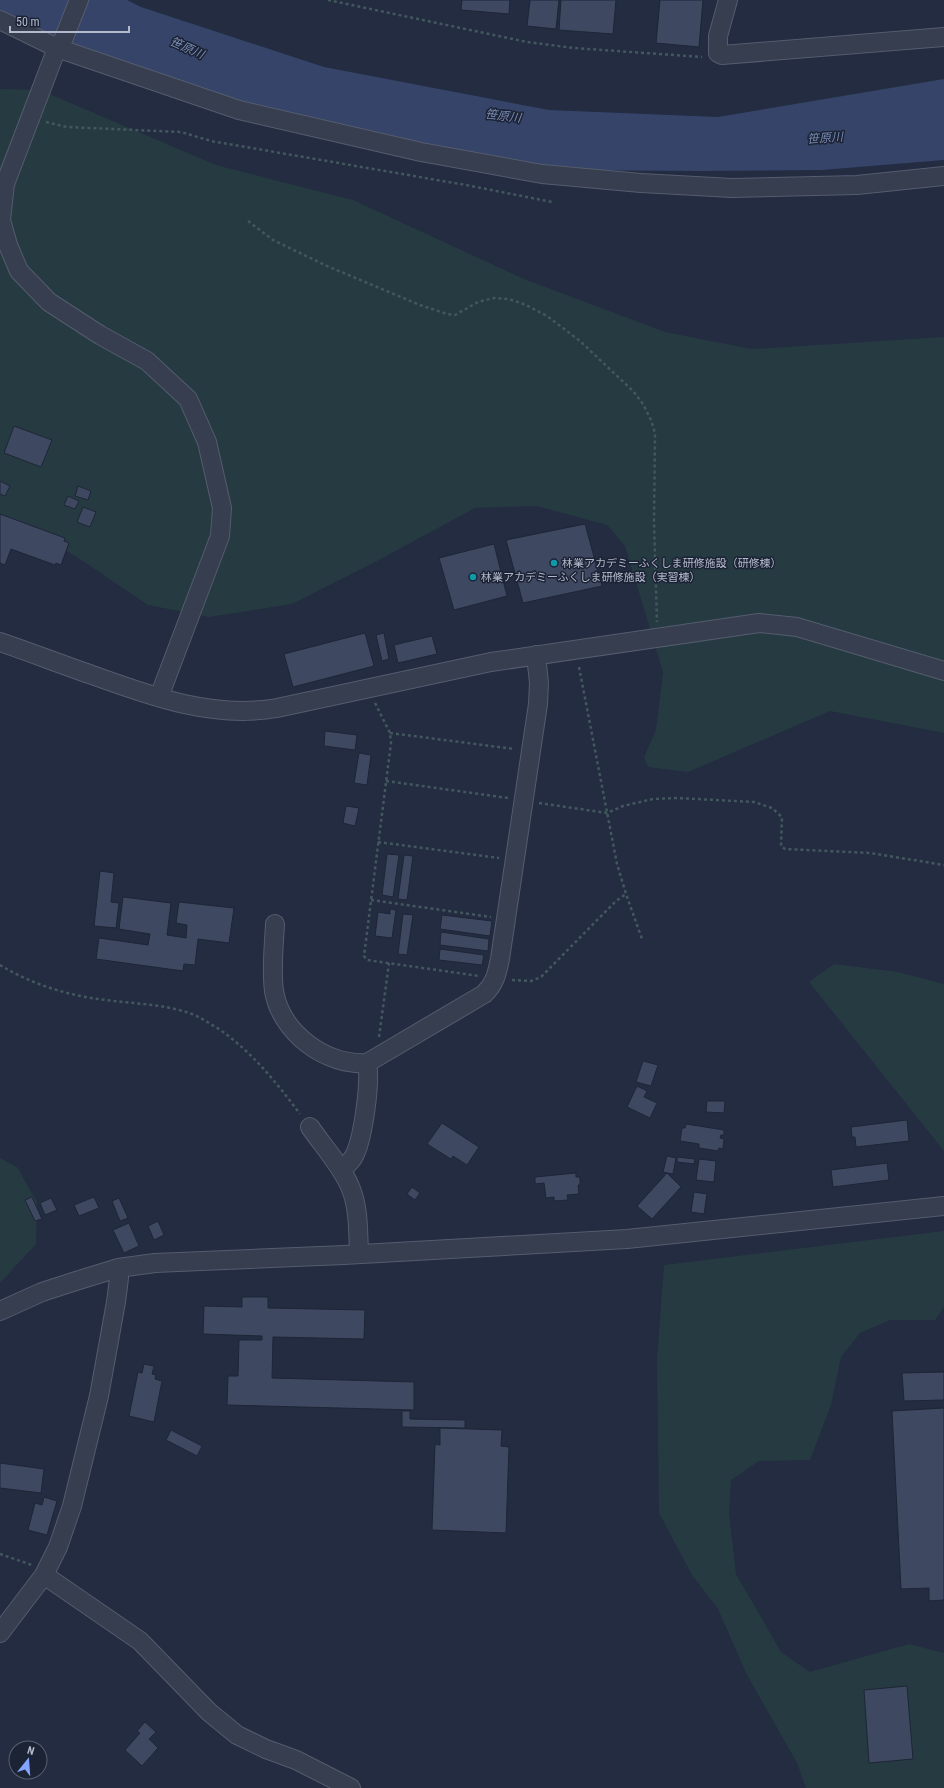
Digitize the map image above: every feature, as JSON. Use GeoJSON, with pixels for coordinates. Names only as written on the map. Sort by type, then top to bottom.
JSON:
{"type":"FeatureCollection","features":[{"type":"Feature","properties":{"kind":"street"},"geometry":{"type":"LineString","coordinates":[[79,0],[60,44],[5,184],[1,220],[8,245],[19,271],[49,302],[100,335],[147,361],[168,379],[188,399],[207,442],[222,508],[220,536],[159,697]]}},
{"type":"Feature","properties":{"kind":"street"},"geometry":{"type":"LineString","coordinates":[[728,0],[718,36],[718,53],[722,55],[944,37]]}},
{"type":"Feature","properties":{"kind":"street"},"geometry":{"type":"LineString","coordinates":[[0,20],[60,44],[240,110],[421,152],[542,174],[641,183],[732,188],[857,185],[944,176]]}},
{"type":"Feature","properties":{"kind":"street"},"geometry":{"type":"LineString","coordinates":[[0,642],[122,686],[185,705],[233,712],[251,712],[277,708],[491,662],[759,623],[797,627],[944,671]]}},
{"type":"Feature","properties":{"kind":"street"},"geometry":{"type":"LineString","coordinates":[[275,924],[273,971],[274,990],[278,1006],[290,1026],[306,1042],[334,1059],[357,1064],[372,1060],[484,994],[493,985],[500,959],[531,751],[539,683],[536,655]]}},
{"type":"Feature","properties":{"kind":"street"},"geometry":{"type":"LineString","coordinates":[[341,1170],[352,1160],[359,1140],[372,1060]]}},
{"type":"Feature","properties":{"kind":"street"},"geometry":{"type":"LineString","coordinates":[[310,1127],[341,1170],[353,1197],[358,1227],[359,1254]]}},
{"type":"Feature","properties":{"kind":"street"},"geometry":{"type":"LineString","coordinates":[[0,1311],[42,1292],[118,1268],[155,1263],[359,1254],[627,1239],[944,1206]]}},
{"type":"Feature","properties":{"kind":"street"},"geometry":{"type":"LineString","coordinates":[[0,1632],[44,1575],[58,1547],[72,1506],[99,1396],[116,1302],[119,1278],[118,1268]]}},
{"type":"Feature","properties":{"kind":"street"},"geometry":{"type":"LineString","coordinates":[[44,1575],[140,1640],[208,1712],[237,1735],[266,1749],[296,1760],[351,1788]]}},
{"type":"Feature","properties":{"kind":"path"},"geometry":{"type":"LineString","coordinates":[[328,0],[527,42],[619,52],[705,57],[722,55]]}},
{"type":"Feature","properties":{"kind":"path"},"geometry":{"type":"LineString","coordinates":[[30,119],[66,127],[181,132],[211,141],[466,185],[552,202]]}},
{"type":"Feature","properties":{"kind":"path"},"geometry":{"type":"LineString","coordinates":[[248,221],[273,240],[327,266],[400,297],[447,314],[455,315],[478,302],[494,298],[509,299],[526,305],[547,316],[580,341],[633,391],[644,404],[655,433],[654,545],[658,637]]}},
{"type":"Feature","properties":{"kind":"path"},"geometry":{"type":"LineString","coordinates":[[579,667],[617,864],[642,939]]}},
{"type":"Feature","properties":{"kind":"path"},"geometry":{"type":"LineString","coordinates":[[367,689],[390,733],[391,743],[364,956],[367,960],[525,982],[537,980],[616,901],[626,894]]}},
{"type":"Feature","properties":{"kind":"path"},"geometry":{"type":"LineString","coordinates":[[390,733],[531,751]]}},
{"type":"Feature","properties":{"kind":"path"},"geometry":{"type":"LineString","coordinates":[[386,781],[607,813],[623,806],[653,799],[677,798],[754,802],[772,808],[782,817],[781,846],[785,849],[870,854],[944,865]]}},
{"type":"Feature","properties":{"kind":"path"},"geometry":{"type":"LineString","coordinates":[[378,842],[515,860]]}},
{"type":"Feature","properties":{"kind":"path"},"geometry":{"type":"LineString","coordinates":[[371,900],[506,919]]}},
{"type":"Feature","properties":{"kind":"path"},"geometry":{"type":"LineString","coordinates":[[372,1060],[389,963]]}},
{"type":"Feature","properties":{"kind":"path"},"geometry":{"type":"LineString","coordinates":[[0,965],[12,972],[48,987],[104,1000],[163,1006],[194,1014],[234,1040],[249,1052],[277,1084],[310,1127]]}},
{"type":"Feature","properties":{"kind":"path"},"geometry":{"type":"LineString","coordinates":[[0,1554],[33,1566],[44,1575]]}},
{"type":"Feature","properties":{"kind":"green space"},"geometry":{"type":"Polygon","coordinates":[[[0,89],[40,90],[216,165],[353,200],[524,279],[665,332],[752,349],[944,337],[944,733],[830,711],[688,772],[648,767],[644,757],[656,730],[663,672],[625,546],[607,525],[537,506],[475,508],[377,561],[292,604],[209,617],[148,605],[77,557],[0,515],[0,89]]]}},
{"type":"Feature","properties":{"kind":"green space"},"geometry":{"type":"Polygon","coordinates":[[[834,964],[898,972],[944,984],[944,1151],[809,982],[834,964]]]}},
{"type":"Feature","properties":{"kind":"green space"},"geometry":{"type":"Polygon","coordinates":[[[0,1158],[17,1167],[37,1202],[36,1244],[0,1283],[0,1158]]]}},
{"type":"Feature","properties":{"kind":"green space"},"geometry":{"type":"Polygon","coordinates":[[[944,1231],[944,1307],[935,1320],[890,1320],[860,1333],[841,1357],[831,1405],[810,1460],[759,1461],[731,1480],[729,1513],[736,1574],[781,1652],[810,1672],[909,1644],[944,1653],[944,1788],[806,1788],[797,1763],[746,1673],[718,1609],[692,1575],[659,1513],[657,1359],[664,1265],[944,1231]]]}},
{"type":"Feature","properties":{"kind":"water","name":"笹原川"},"geometry":{"type":"Polygon","coordinates":[[[0,0],[127,0],[141,7],[324,67],[549,110],[718,117],[944,79],[944,160],[822,170],[552,170],[359,139],[121,75],[0,16],[0,0]]]}},
{"type":"Feature","properties":{"kind":"building"},"geometry":{"type":"Polygon","coordinates":[[[462,0],[510,0],[509,14],[461,10],[462,0]]]}},
{"type":"Feature","properties":{"kind":"building"},"geometry":{"type":"Polygon","coordinates":[[[530,0],[559,0],[556,29],[527,26],[530,0]]]}},
{"type":"Feature","properties":{"kind":"building"},"geometry":{"type":"Polygon","coordinates":[[[561,0],[616,0],[613,34],[559,30],[561,0]]]}},
{"type":"Feature","properties":{"kind":"building"},"geometry":{"type":"Polygon","coordinates":[[[660,0],[703,0],[699,47],[656,43],[660,0]]]}},
{"type":"Feature","properties":{"kind":"building"},"geometry":{"type":"Polygon","coordinates":[[[14,426],[52,440],[41,467],[4,453],[14,426]]]}},
{"type":"Feature","properties":{"kind":"building"},"geometry":{"type":"Polygon","coordinates":[[[0,481],[10,486],[5,496],[0,494],[0,481]]]}},
{"type":"Feature","properties":{"kind":"building"},"geometry":{"type":"Polygon","coordinates":[[[78,486],[91,491],[88,500],[75,496],[78,486]]]}},
{"type":"Feature","properties":{"kind":"building"},"geometry":{"type":"Polygon","coordinates":[[[68,496],[79,501],[75,509],[64,505],[68,496]]]}},
{"type":"Feature","properties":{"kind":"building"},"geometry":{"type":"Polygon","coordinates":[[[83,507],[96,512],[90,527],[77,522],[83,507]]]}},
{"type":"Feature","properties":{"kind":"building"},"geometry":{"type":"Polygon","coordinates":[[[0,514],[65,538],[64,541],[69,543],[61,565],[56,563],[55,565],[11,549],[5,565],[0,563],[0,514]]]}},
{"type":"Feature","properties":{"kind":"building","name":"林業アカデミーふくしま研修施設（研修棟）"},"geometry":{"type":"Polygon","coordinates":[[[585,524],[602,586],[523,603],[506,540],[585,524]]]}},
{"type":"Feature","properties":{"kind":"building","name":"林業アカデミーふくしま研修施設（実習棟）"},"geometry":{"type":"Polygon","coordinates":[[[494,544],[507,596],[454,610],[439,558],[494,544]]]}},
{"type":"Feature","properties":{"kind":"building"},"geometry":{"type":"Polygon","coordinates":[[[365,633],[374,666],[293,687],[284,654],[365,633]]]}},
{"type":"Feature","properties":{"kind":"building"},"geometry":{"type":"Polygon","coordinates":[[[384,633],[389,659],[382,661],[376,635],[384,633]]]}},
{"type":"Feature","properties":{"kind":"building"},"geometry":{"type":"Polygon","coordinates":[[[432,636],[437,654],[398,663],[394,645],[432,636]]]}},
{"type":"Feature","properties":{"kind":"building"},"geometry":{"type":"Polygon","coordinates":[[[325,731],[357,735],[355,750],[324,746],[325,731]]]}},
{"type":"Feature","properties":{"kind":"building"},"geometry":{"type":"Polygon","coordinates":[[[359,753],[371,755],[367,785],[354,783],[359,753]]]}},
{"type":"Feature","properties":{"kind":"building"},"geometry":{"type":"Polygon","coordinates":[[[346,806],[359,808],[355,826],[343,823],[346,806]]]}},
{"type":"Feature","properties":{"kind":"building"},"geometry":{"type":"Polygon","coordinates":[[[387,854],[399,855],[393,897],[382,895],[387,854]]]}},
{"type":"Feature","properties":{"kind":"building"},"geometry":{"type":"Polygon","coordinates":[[[404,855],[413,856],[407,900],[398,899],[404,855]]]}},
{"type":"Feature","properties":{"kind":"building"},"geometry":{"type":"Polygon","coordinates":[[[100,871],[114,873],[111,902],[119,903],[116,928],[94,926],[100,871]]]}},
{"type":"Feature","properties":{"kind":"building"},"geometry":{"type":"Polygon","coordinates":[[[123,897],[171,903],[167,935],[186,938],[187,925],[176,923],[179,902],[234,908],[229,943],[198,939],[195,965],[184,964],[183,971],[96,959],[99,938],[148,945],[150,934],[119,929],[123,897]]]}},
{"type":"Feature","properties":{"kind":"building"},"geometry":{"type":"Polygon","coordinates":[[[390,909],[396,910],[392,938],[375,936],[378,912],[390,914],[390,909]]]}},
{"type":"Feature","properties":{"kind":"building"},"geometry":{"type":"Polygon","coordinates":[[[403,914],[413,915],[407,955],[398,954],[403,914]]]}},
{"type":"Feature","properties":{"kind":"building"},"geometry":{"type":"Polygon","coordinates":[[[442,915],[492,921],[490,936],[440,929],[442,915]]]}},
{"type":"Feature","properties":{"kind":"building"},"geometry":{"type":"Polygon","coordinates":[[[441,932],[489,939],[488,951],[440,945],[441,932]]]}},
{"type":"Feature","properties":{"kind":"building"},"geometry":{"type":"Polygon","coordinates":[[[440,949],[484,955],[482,965],[439,960],[440,949]]]}},
{"type":"Feature","properties":{"kind":"building"},"geometry":{"type":"Polygon","coordinates":[[[643,1061],[658,1065],[651,1086],[636,1082],[643,1061]]]}},
{"type":"Feature","properties":{"kind":"building"},"geometry":{"type":"Polygon","coordinates":[[[637,1086],[647,1091],[644,1097],[657,1103],[650,1118],[627,1107],[637,1086]]]}},
{"type":"Feature","properties":{"kind":"building"},"geometry":{"type":"Polygon","coordinates":[[[707,1101],[725,1101],[724,1113],[706,1112],[707,1101]]]}},
{"type":"Feature","properties":{"kind":"building"},"geometry":{"type":"Polygon","coordinates":[[[907,1120],[909,1141],[856,1147],[855,1137],[852,1137],[851,1127],[907,1120]]]}},
{"type":"Feature","properties":{"kind":"building"},"geometry":{"type":"Polygon","coordinates":[[[442,1123],[479,1147],[467,1165],[453,1156],[451,1159],[427,1144],[442,1123]]]}},
{"type":"Feature","properties":{"kind":"building"},"geometry":{"type":"Polygon","coordinates":[[[686,1124],[724,1130],[724,1135],[721,1135],[720,1138],[724,1139],[723,1149],[719,1148],[718,1151],[699,1148],[699,1144],[680,1141],[682,1128],[685,1128],[686,1124]]]}},
{"type":"Feature","properties":{"kind":"building"},"geometry":{"type":"Polygon","coordinates":[[[667,1156],[676,1158],[673,1174],[663,1172],[667,1156]]]}},
{"type":"Feature","properties":{"kind":"building"},"geometry":{"type":"Polygon","coordinates":[[[677,1157],[695,1159],[694,1164],[677,1162],[677,1157]]]}},
{"type":"Feature","properties":{"kind":"building"},"geometry":{"type":"Polygon","coordinates":[[[699,1159],[716,1161],[714,1182],[696,1180],[699,1159]]]}},
{"type":"Feature","properties":{"kind":"building"},"geometry":{"type":"Polygon","coordinates":[[[887,1163],[889,1180],[833,1187],[831,1170],[887,1163]]]}},
{"type":"Feature","properties":{"kind":"building"},"geometry":{"type":"Polygon","coordinates":[[[576,1173],[576,1177],[580,1177],[580,1185],[578,1185],[579,1194],[567,1195],[568,1200],[554,1201],[554,1197],[546,1198],[544,1183],[535,1184],[535,1177],[576,1173]]]}},
{"type":"Feature","properties":{"kind":"building"},"geometry":{"type":"Polygon","coordinates":[[[667,1173],[681,1187],[652,1219],[637,1206],[667,1173]]]}},
{"type":"Feature","properties":{"kind":"building"},"geometry":{"type":"Polygon","coordinates":[[[412,1187],[420,1193],[415,1200],[407,1194],[412,1187]]]}},
{"type":"Feature","properties":{"kind":"building"},"geometry":{"type":"Polygon","coordinates":[[[694,1192],[707,1194],[704,1214],[691,1212],[694,1192]]]}},
{"type":"Feature","properties":{"kind":"building"},"geometry":{"type":"Polygon","coordinates":[[[32,1197],[42,1219],[35,1221],[25,1200],[32,1197]]]}},
{"type":"Feature","properties":{"kind":"building"},"geometry":{"type":"Polygon","coordinates":[[[94,1197],[99,1208],[79,1216],[74,1205],[94,1197]]]}},
{"type":"Feature","properties":{"kind":"building"},"geometry":{"type":"Polygon","coordinates":[[[51,1198],[57,1210],[45,1215],[40,1203],[51,1198]]]}},
{"type":"Feature","properties":{"kind":"building"},"geometry":{"type":"Polygon","coordinates":[[[119,1198],[128,1218],[120,1221],[112,1201],[119,1198]]]}},
{"type":"Feature","properties":{"kind":"building"},"geometry":{"type":"Polygon","coordinates":[[[158,1221],[164,1235],[154,1240],[148,1226],[158,1221]]]}},
{"type":"Feature","properties":{"kind":"building"},"geometry":{"type":"Polygon","coordinates":[[[129,1223],[139,1246],[124,1253],[113,1230],[129,1223]]]}},
{"type":"Feature","properties":{"kind":"building"},"geometry":{"type":"Polygon","coordinates":[[[242,1297],[268,1297],[268,1308],[365,1310],[364,1339],[273,1337],[272,1378],[414,1382],[414,1410],[227,1405],[228,1376],[238,1376],[239,1340],[262,1340],[262,1336],[203,1334],[204,1306],[242,1307],[242,1297]]]}},
{"type":"Feature","properties":{"kind":"building"},"geometry":{"type":"Polygon","coordinates":[[[144,1364],[154,1366],[152,1374],[156,1375],[155,1379],[162,1381],[154,1422],[129,1416],[138,1372],[142,1373],[144,1364]]]}},
{"type":"Feature","properties":{"kind":"building"},"geometry":{"type":"Polygon","coordinates":[[[944,1372],[944,1400],[904,1401],[902,1373],[944,1372]]]}},
{"type":"Feature","properties":{"kind":"building"},"geometry":{"type":"Polygon","coordinates":[[[944,1408],[944,1600],[929,1601],[929,1588],[901,1589],[892,1411],[944,1408]]]}},
{"type":"Feature","properties":{"kind":"building"},"geometry":{"type":"Polygon","coordinates":[[[402,1411],[410,1411],[410,1419],[465,1420],[465,1428],[402,1427],[402,1411]]]}},
{"type":"Feature","properties":{"kind":"building"},"geometry":{"type":"Polygon","coordinates":[[[440,1428],[502,1430],[501,1446],[509,1447],[506,1533],[432,1530],[435,1444],[440,1445],[440,1428]]]}},
{"type":"Feature","properties":{"kind":"building"},"geometry":{"type":"Polygon","coordinates":[[[171,1430],[202,1446],[197,1456],[166,1440],[171,1430]]]}},
{"type":"Feature","properties":{"kind":"building"},"geometry":{"type":"Polygon","coordinates":[[[0,1463],[44,1469],[41,1493],[0,1488],[0,1463]]]}},
{"type":"Feature","properties":{"kind":"building"},"geometry":{"type":"Polygon","coordinates":[[[44,1497],[57,1501],[47,1535],[28,1530],[35,1503],[42,1505],[44,1497]]]}},
{"type":"Feature","properties":{"kind":"building"},"geometry":{"type":"Polygon","coordinates":[[[907,1686],[913,1759],[869,1763],[864,1690],[907,1686]]]}},
{"type":"Feature","properties":{"kind":"building"},"geometry":{"type":"Polygon","coordinates":[[[145,1722],[156,1732],[149,1739],[158,1748],[142,1766],[125,1750],[140,1733],[137,1731],[145,1722]]]}},
{"type":"Feature","properties":{"kind":"place","name":"林業アカデミーふくしま研修施設（研修棟）"},"geometry":{"type":"Point","coordinates":[554,563]}},
{"type":"Feature","properties":{"kind":"place","name":"林業アカデミーふくしま研修施設（実習棟）"},"geometry":{"type":"Point","coordinates":[473,577]}}]}
